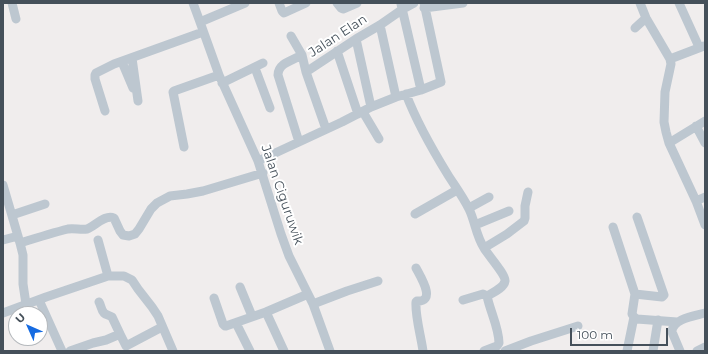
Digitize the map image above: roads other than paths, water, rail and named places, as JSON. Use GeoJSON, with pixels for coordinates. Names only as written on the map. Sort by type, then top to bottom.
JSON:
{"type":"FeatureCollection","features":[{"type":"Feature","properties":{"kind":"street"},"geometry":{"type":"LineString","coordinates":[[12,3],[16,18]]}},
{"type":"Feature","properties":{"kind":"street","name":"Jalan Ciguruwik"},"geometry":{"type":"LineString","coordinates":[[193,3],[220,79],[263,173],[289,256],[313,304],[330,351]]}},
{"type":"Feature","properties":{"kind":"street"},"geometry":{"type":"LineString","coordinates":[[200,22],[245,3]]}},
{"type":"Feature","properties":{"kind":"street"},"geometry":{"type":"LineString","coordinates":[[279,3],[284,13],[306,3]]}},
{"type":"Feature","properties":{"kind":"street"},"geometry":{"type":"LineString","coordinates":[[336,3],[343,9],[357,3]]}},
{"type":"Feature","properties":{"kind":"street","name":"Jalan Elan"},"geometry":{"type":"LineString","coordinates":[[326,129],[306,72],[380,25],[402,6],[414,3]]}},
{"type":"Feature","properties":{"kind":"street"},"geometry":{"type":"LineString","coordinates":[[258,161],[396,97],[421,90],[441,82],[424,5],[464,3]]}},
{"type":"Feature","properties":{"kind":"street"},"geometry":{"type":"LineString","coordinates":[[640,3],[646,18],[670,59],[671,64],[666,84],[664,105],[664,122],[666,132],[705,225]]}},
{"type":"Feature","properties":{"kind":"street"},"geometry":{"type":"LineString","coordinates":[[670,59],[702,47],[679,3]]}},
{"type":"Feature","properties":{"kind":"street"},"geometry":{"type":"LineString","coordinates":[[402,6],[421,90]]}},
{"type":"Feature","properties":{"kind":"street"},"geometry":{"type":"LineString","coordinates":[[635,28],[646,18]]}},
{"type":"Feature","properties":{"kind":"street"},"geometry":{"type":"LineString","coordinates":[[380,25],[396,97]]}},
{"type":"Feature","properties":{"kind":"street"},"geometry":{"type":"LineString","coordinates":[[105,111],[94,75],[96,73],[203,32]]}},
{"type":"Feature","properties":{"kind":"street"},"geometry":{"type":"LineString","coordinates":[[290,36],[302,55],[306,72]]}},
{"type":"Feature","properties":{"kind":"street"},"geometry":{"type":"LineString","coordinates":[[356,39],[364,111]]}},
{"type":"Feature","properties":{"kind":"street"},"geometry":{"type":"LineString","coordinates":[[337,51],[364,111],[379,139]]}},
{"type":"Feature","properties":{"kind":"street"},"geometry":{"type":"LineString","coordinates":[[298,142],[278,71],[284,64],[302,55]]}},
{"type":"Feature","properties":{"kind":"street"},"geometry":{"type":"LineString","coordinates":[[122,62],[138,101],[132,58]]}},
{"type":"Feature","properties":{"kind":"street"},"geometry":{"type":"LineString","coordinates":[[184,147],[174,91],[220,79],[259,65],[270,108]]}},
{"type":"Feature","properties":{"kind":"street"},"geometry":{"type":"LineString","coordinates":[[406,94],[413,112],[430,145],[469,208],[484,248],[505,280],[505,283],[498,290],[487,296],[483,294],[463,300]]}},
{"type":"Feature","properties":{"kind":"street"},"geometry":{"type":"LineString","coordinates":[[669,142],[705,121]]}},
{"type":"Feature","properties":{"kind":"street"},"geometry":{"type":"LineString","coordinates":[[696,126],[705,143]]}},
{"type":"Feature","properties":{"kind":"street"},"geometry":{"type":"LineString","coordinates":[[3,240],[19,240],[69,229],[87,229],[102,220],[112,217],[123,235],[129,236],[135,234],[151,209],[164,198],[203,191],[263,173]]}},
{"type":"Feature","properties":{"kind":"street"},"geometry":{"type":"LineString","coordinates":[[3,185],[23,255],[23,284],[26,304]]}},
{"type":"Feature","properties":{"kind":"street"},"geometry":{"type":"LineString","coordinates":[[415,214],[457,190]]}},
{"type":"Feature","properties":{"kind":"street"},"geometry":{"type":"LineString","coordinates":[[484,248],[507,234],[524,221],[528,192]]}},
{"type":"Feature","properties":{"kind":"street"},"geometry":{"type":"LineString","coordinates":[[469,208],[489,197]]}},
{"type":"Feature","properties":{"kind":"street"},"geometry":{"type":"LineString","coordinates":[[696,201],[705,197]]}},
{"type":"Feature","properties":{"kind":"street"},"geometry":{"type":"LineString","coordinates":[[12,215],[45,204]]}},
{"type":"Feature","properties":{"kind":"street"},"geometry":{"type":"LineString","coordinates":[[475,225],[509,211]]}},
{"type":"Feature","properties":{"kind":"street"},"geometry":{"type":"LineString","coordinates":[[635,294],[662,297],[664,295],[637,217]]}},
{"type":"Feature","properties":{"kind":"street"},"geometry":{"type":"LineString","coordinates":[[613,227],[635,294],[632,314],[634,317],[627,351]]}},
{"type":"Feature","properties":{"kind":"street"},"geometry":{"type":"LineString","coordinates":[[98,240],[108,276]]}},
{"type":"Feature","properties":{"kind":"street"},"geometry":{"type":"LineString","coordinates":[[416,268],[424,282],[427,293],[427,297],[424,300],[417,301],[415,304],[423,351]]}},
{"type":"Feature","properties":{"kind":"street"},"geometry":{"type":"LineString","coordinates":[[3,313],[108,276],[124,276],[132,280],[152,307],[173,351]]}},
{"type":"Feature","properties":{"kind":"street"},"geometry":{"type":"LineString","coordinates":[[313,304],[378,281]]}},
{"type":"Feature","properties":{"kind":"street"},"geometry":{"type":"LineString","coordinates":[[240,287],[252,316]]}},
{"type":"Feature","properties":{"kind":"street"},"geometry":{"type":"LineString","coordinates":[[214,298],[225,326],[266,312],[308,294]]}},
{"type":"Feature","properties":{"kind":"street"},"geometry":{"type":"LineString","coordinates":[[484,351],[497,349],[499,343],[498,334],[487,296]]}},
{"type":"Feature","properties":{"kind":"street"},"geometry":{"type":"LineString","coordinates":[[38,300],[62,351]]}},
{"type":"Feature","properties":{"kind":"street"},"geometry":{"type":"LineString","coordinates":[[99,302],[102,311],[112,317],[125,348],[162,327]]}},
{"type":"Feature","properties":{"kind":"street"},"geometry":{"type":"LineString","coordinates":[[266,312],[284,351]]}},
{"type":"Feature","properties":{"kind":"street"},"geometry":{"type":"LineString","coordinates":[[655,336],[675,324],[705,313]]}},
{"type":"Feature","properties":{"kind":"street"},"geometry":{"type":"LineString","coordinates":[[634,317],[637,319],[658,320],[675,324]]}},
{"type":"Feature","properties":{"kind":"street"},"geometry":{"type":"LineString","coordinates":[[653,351],[658,320]]}},
{"type":"Feature","properties":{"kind":"street"},"geometry":{"type":"LineString","coordinates":[[236,322],[250,351]]}},
{"type":"Feature","properties":{"kind":"street"},"geometry":{"type":"LineString","coordinates":[[675,324],[672,332],[680,351]]}},
{"type":"Feature","properties":{"kind":"street"},"geometry":{"type":"LineString","coordinates":[[506,351],[531,341],[578,326]]}},
{"type":"Feature","properties":{"kind":"street"},"geometry":{"type":"LineString","coordinates":[[70,351],[120,334]]}},
{"type":"Feature","properties":{"kind":"street"},"geometry":{"type":"LineString","coordinates":[[697,351],[705,347]]}}]}
